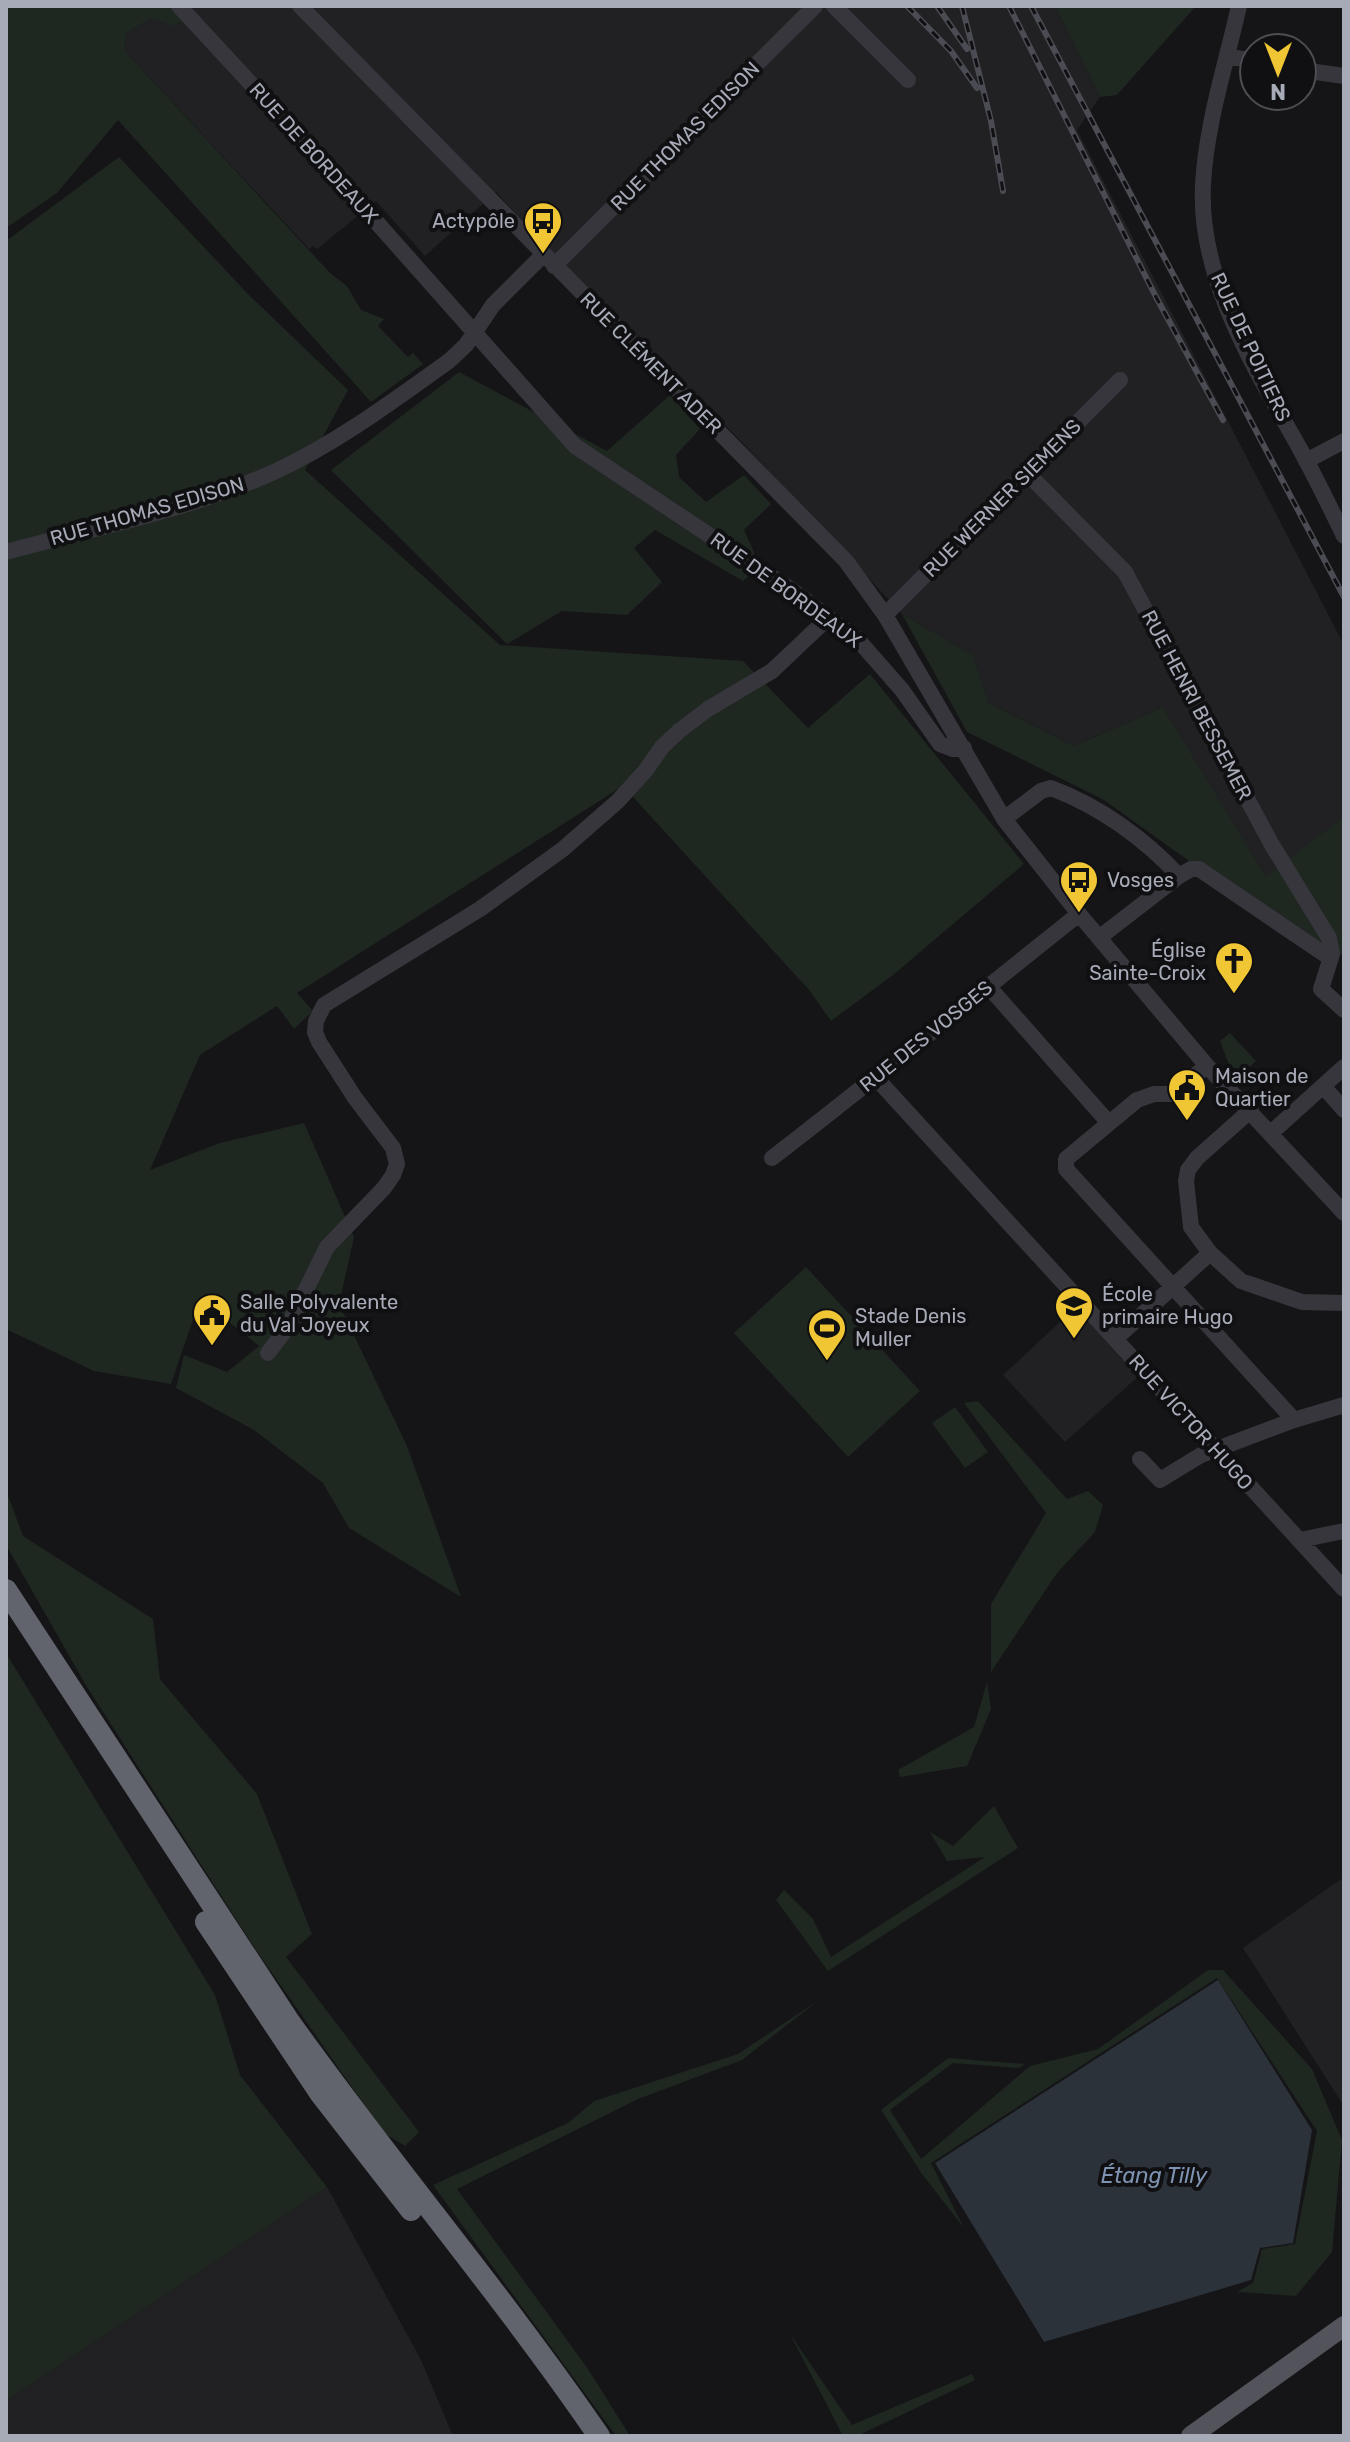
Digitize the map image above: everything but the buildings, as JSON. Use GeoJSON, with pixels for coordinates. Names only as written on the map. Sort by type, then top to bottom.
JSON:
{"type":"FeatureCollection","features":[{"type":"Feature","properties":{"kind":"highway"},"geometry":{"type":"LineString","coordinates":[[6,1590],[381,2160]]}},
{"type":"Feature","properties":{"kind":"highway"},"geometry":{"type":"LineString","coordinates":[[6,1617],[276,2030],[402,2187],[585,2436]]}},
{"type":"Feature","properties":{"kind":"highway"},"geometry":{"type":"LineString","coordinates":[[402,2187],[573,2399],[599,2436]]}},
{"type":"Feature","properties":{"kind":"main road"},"geometry":{"type":"LineString","coordinates":[[1191,2436],[1344,2326]]}},
{"type":"Feature","properties":{"kind":"street","name":"RUE DE BORDEAUX"},"geometry":{"type":"LineString","coordinates":[[179,6],[575,446],[793,591],[859,641],[881,663],[940,744],[953,749],[964,748]]}},
{"type":"Feature","properties":{"kind":"street","name":"RUE CLÉMENT ADER"},"geometry":{"type":"LineString","coordinates":[[300,6],[846,561],[885,615],[964,748]]}},
{"type":"Feature","properties":{"kind":"street","name":"RUE THOMAS EDISON"},"geometry":{"type":"LineString","coordinates":[[6,552],[225,492],[276,471],[331,442],[375,413],[449,361],[475,332],[493,305],[549,260],[815,6]]}},
{"type":"Feature","properties":{"kind":"street"},"geometry":{"type":"LineString","coordinates":[[834,6],[908,80]]}},
{"type":"Feature","properties":{"kind":"street","name":"RUE DE POITIERS"},"geometry":{"type":"LineString","coordinates":[[1239,6],[1206,162],[1203,186],[1205,237],[1217,284],[1263,382],[1344,536]]}},
{"type":"Feature","properties":{"kind":"street"},"geometry":{"type":"LineString","coordinates":[[1227,56],[1238,58]]}},
{"type":"Feature","properties":{"kind":"street"},"geometry":{"type":"LineString","coordinates":[[1318,72],[1344,76]]}},
{"type":"Feature","properties":{"kind":"street","name":"RUE WERNER SIEMENS"},"geometry":{"type":"LineString","coordinates":[[885,615],[1120,380]]}},
{"type":"Feature","properties":{"kind":"street"},"geometry":{"type":"LineString","coordinates":[[1306,461],[1344,441]]}},
{"type":"Feature","properties":{"kind":"street","name":"RUE HENRI BESSEMER"},"geometry":{"type":"LineString","coordinates":[[1028,474],[1125,572],[1272,845],[1329,938],[1330,958]]}},
{"type":"Feature","properties":{"kind":"street"},"geometry":{"type":"LineString","coordinates":[[268,1353],[287,1328],[327,1247],[384,1188],[397,1164],[393,1148],[355,1098],[319,1042],[315,1032],[316,1021],[324,1005],[480,909],[563,849],[618,801],[679,731],[708,709],[772,671],[828,618]]}},
{"type":"Feature","properties":{"kind":"street"},"geometry":{"type":"LineString","coordinates":[[964,748],[1004,819],[1079,914],[1207,1066],[1344,1213]]}},
{"type":"Feature","properties":{"kind":"street"},"geometry":{"type":"LineString","coordinates":[[1004,819],[1041,791],[1051,788],[1097,809],[1135,836],[1179,876]]}},
{"type":"Feature","properties":{"kind":"street"},"geometry":{"type":"LineString","coordinates":[[1100,937],[1157,890],[1191,869],[1199,869],[1330,958],[1321,989],[1344,1010]]}},
{"type":"Feature","properties":{"kind":"street","name":"RUE DES VOSGES"},"geometry":{"type":"LineString","coordinates":[[772,1158],[1079,914]]}},
{"type":"Feature","properties":{"kind":"street"},"geometry":{"type":"LineString","coordinates":[[988,986],[1108,1122]]}},
{"type":"Feature","properties":{"kind":"street"},"geometry":{"type":"LineString","coordinates":[[1207,1066],[1171,1094],[1154,1094],[1137,1100],[1066,1159],[1066,1169],[1294,1420]]}},
{"type":"Feature","properties":{"kind":"street"},"geometry":{"type":"LineString","coordinates":[[1271,1133],[1344,1067]]}},
{"type":"Feature","properties":{"kind":"street","name":"RUE VICTOR HUGO"},"geometry":{"type":"LineString","coordinates":[[876,1078],[1344,1589]]}},
{"type":"Feature","properties":{"kind":"street"},"geometry":{"type":"LineString","coordinates":[[1323,1086],[1344,1110]]}},
{"type":"Feature","properties":{"kind":"street"},"geometry":{"type":"LineString","coordinates":[[1251,1110],[1197,1158],[1188,1170],[1186,1181],[1191,1227],[1210,1253],[1241,1281],[1302,1302],[1344,1303]]}},
{"type":"Feature","properties":{"kind":"street"},"geometry":{"type":"LineString","coordinates":[[1115,1339],[1210,1253]]}},
{"type":"Feature","properties":{"kind":"street"},"geometry":{"type":"LineString","coordinates":[[1140,1459],[1160,1480],[1201,1455],[1344,1405]]}},
{"type":"Feature","properties":{"kind":"street"},"geometry":{"type":"LineString","coordinates":[[1300,1540],[1344,1531]]}},
{"type":"Feature","properties":{"kind":"shaded area"},"geometry":{"type":"Polygon","coordinates":[[[6,6],[192,6],[187,19],[172,26],[151,18],[126,34],[125,51],[331,274],[347,286],[361,310],[384,319],[378,326],[408,357],[413,353],[423,364],[371,402],[118,120],[57,193],[6,228],[6,6]]]}},
{"type":"Feature","properties":{"kind":"shaded area","name":"Actypôle"},"geometry":{"type":"Polygon","coordinates":[[[192,6],[1055,6],[1100,97],[1077,130],[1344,645],[1344,816],[1266,878],[1163,707],[1074,746],[989,703],[973,655],[902,614],[737,437],[591,295],[496,192],[425,256],[376,201],[317,249],[313,246],[309,249],[125,51],[126,34],[151,18],[187,19],[192,6]]]}},
{"type":"Feature","properties":{"kind":"shaded area"},"geometry":{"type":"Polygon","coordinates":[[[1055,6],[1196,6],[1117,95],[1100,97],[1055,6]]]}},
{"type":"Feature","properties":{"kind":"shaded area"},"geometry":{"type":"Polygon","coordinates":[[[119,157],[248,294],[348,390],[305,470],[500,645],[743,661],[808,728],[870,674],[1024,864],[893,975],[831,1021],[810,991],[623,786],[297,993],[313,1011],[294,1029],[277,1006],[200,1055],[150,1170],[220,1143],[304,1123],[354,1237],[339,1304],[407,1446],[461,1597],[349,1528],[323,1483],[254,1430],[176,1388],[184,1355],[227,1372],[259,1346],[200,1299],[171,1384],[94,1371],[6,1329],[6,241],[119,157]]]}},
{"type":"Feature","properties":{"kind":"shaded area"},"geometry":{"type":"Polygon","coordinates":[[[459,372],[607,451],[670,395],[700,429],[676,455],[679,477],[706,502],[744,475],[771,504],[744,530],[760,566],[743,581],[655,530],[634,548],[662,582],[627,615],[562,611],[507,644],[331,470],[459,372]]]}},
{"type":"Feature","properties":{"kind":"shaded area"},"geometry":{"type":"Polygon","coordinates":[[[902,614],[973,655],[989,703],[1074,746],[1163,707],[1266,877],[1344,816],[1344,956],[1228,889],[1104,800],[967,732],[902,614]]]}},
{"type":"Feature","properties":{"kind":"shaded area"},"geometry":{"type":"Polygon","coordinates":[[[1230,1033],[1256,1061],[1240,1075],[1228,1062],[1220,1041],[1230,1033]]]}},
{"type":"Feature","properties":{"kind":"shaded area","name":"Stade Denis Muller"},"geometry":{"type":"Polygon","coordinates":[[[806,1267],[920,1391],[848,1457],[734,1333],[806,1267]]]}},
{"type":"Feature","properties":{"kind":"shaded area","name":"École primaire Hugo"},"geometry":{"type":"Polygon","coordinates":[[[1077,1306],[1140,1375],[1065,1442],[1003,1375],[1077,1306]]]}},
{"type":"Feature","properties":{"kind":"shaded area"},"geometry":{"type":"Polygon","coordinates":[[[978,1401],[1067,1499],[1088,1491],[1103,1505],[1095,1532],[1057,1573],[991,1672],[991,1604],[1046,1513],[964,1403],[978,1401]]]}},
{"type":"Feature","properties":{"kind":"shaded area"},"geometry":{"type":"Polygon","coordinates":[[[955,1407],[988,1452],[965,1468],[932,1423],[955,1407]]]}},
{"type":"Feature","properties":{"kind":"shaded area"},"geometry":{"type":"Polygon","coordinates":[[[6,1490],[23,1536],[153,1619],[160,1679],[257,1794],[312,1934],[286,1957],[419,2132],[405,2146],[384,2133],[256,1950],[87,1687],[6,1545],[6,1490]]]}},
{"type":"Feature","properties":{"kind":"shaded area"},"geometry":{"type":"Polygon","coordinates":[[[6,1653],[215,1995],[240,2075],[327,2187],[6,2401],[6,1653]]]}},
{"type":"Feature","properties":{"kind":"shaded area"},"geometry":{"type":"Polygon","coordinates":[[[987,1682],[991,1709],[967,1766],[900,1777],[898,1770],[974,1727],[987,1682]]]}},
{"type":"Feature","properties":{"kind":"shaded area"},"geometry":{"type":"Polygon","coordinates":[[[994,1806],[1018,1848],[828,1971],[776,1900],[784,1890],[813,1919],[831,1957],[985,1857],[947,1861],[930,1832],[953,1846],[994,1806]]]}},
{"type":"Feature","properties":{"kind":"shaded area"},"geometry":{"type":"Polygon","coordinates":[[[1344,1877],[1344,2106],[1243,1948],[1344,1877]]]}},
{"type":"Feature","properties":{"kind":"shaded area"},"geometry":{"type":"Polygon","coordinates":[[[1208,1970],[1223,1970],[1312,2069],[1342,2140],[1332,2252],[1296,2296],[1237,2292],[1253,2283],[1262,2249],[1295,2244],[1317,2131],[1217,1978],[931,2163],[964,2228],[922,2174],[881,2110],[948,2058],[1025,2064],[1019,2068],[953,2063],[890,2110],[921,2159],[1030,2066],[1098,2049],[1208,1970]]]}},
{"type":"Feature","properties":{"kind":"shaded area"},"geometry":{"type":"Polygon","coordinates":[[[819,2000],[742,2060],[638,2099],[457,2189],[588,2369],[630,2436],[616,2436],[433,2185],[568,2123],[594,2101],[738,2054],[819,2000]]]}},
{"type":"Feature","properties":{"kind":"shaded area"},"geometry":{"type":"Polygon","coordinates":[[[327,2187],[421,2360],[453,2436],[6,2436],[6,2401],[327,2187]]]}},
{"type":"Feature","properties":{"kind":"shaded area"},"geometry":{"type":"Polygon","coordinates":[[[790,2334],[852,2425],[972,2374],[975,2380],[857,2436],[843,2436],[790,2334]]]}},
{"type":"Feature","properties":{"kind":"water","name":"Étang Tilly"},"geometry":{"type":"Polygon","coordinates":[[[1218,1980],[1312,2130],[1293,2243],[1260,2248],[1251,2280],[1044,2342],[935,2163],[1218,1980]]]}},
{"type":"Feature","properties":{"kind":"railway"},"geometry":{"type":"LineString","coordinates":[[907,6],[951,51],[977,88]]}},
{"type":"Feature","properties":{"kind":"railway"},"geometry":{"type":"LineString","coordinates":[[937,6],[967,49]]}},
{"type":"Feature","properties":{"kind":"railway"},"geometry":{"type":"LineString","coordinates":[[962,6],[991,121],[1003,191]]}},
{"type":"Feature","properties":{"kind":"railway"},"geometry":{"type":"LineString","coordinates":[[1009,6],[1156,297],[1223,420]]}},
{"type":"Feature","properties":{"kind":"railway"},"geometry":{"type":"LineString","coordinates":[[1031,6],[1344,597]]}},
{"type":"Feature","properties":{"kind":"place","name":"Actypôle"},"geometry":{"type":"Point","coordinates":[543,255]}},
{"type":"Feature","properties":{"kind":"place","name":"Vosges"},"geometry":{"type":"Point","coordinates":[1079,914]}},
{"type":"Feature","properties":{"kind":"place","name":"Église Sainte-Croix"},"geometry":{"type":"Point","coordinates":[1234,995]}},
{"type":"Feature","properties":{"kind":"place","name":"Maison de Quartier"},"geometry":{"type":"Point","coordinates":[1187,1122]}},
{"type":"Feature","properties":{"kind":"place","name":"École primaire Hugo"},"geometry":{"type":"Point","coordinates":[1074,1340]}},
{"type":"Feature","properties":{"kind":"place","name":"Salle Polyvalente du Val Joyeux"},"geometry":{"type":"Point","coordinates":[212,1347]}},
{"type":"Feature","properties":{"kind":"place","name":"Stade Denis Muller"},"geometry":{"type":"Point","coordinates":[827,1362]}}]}
